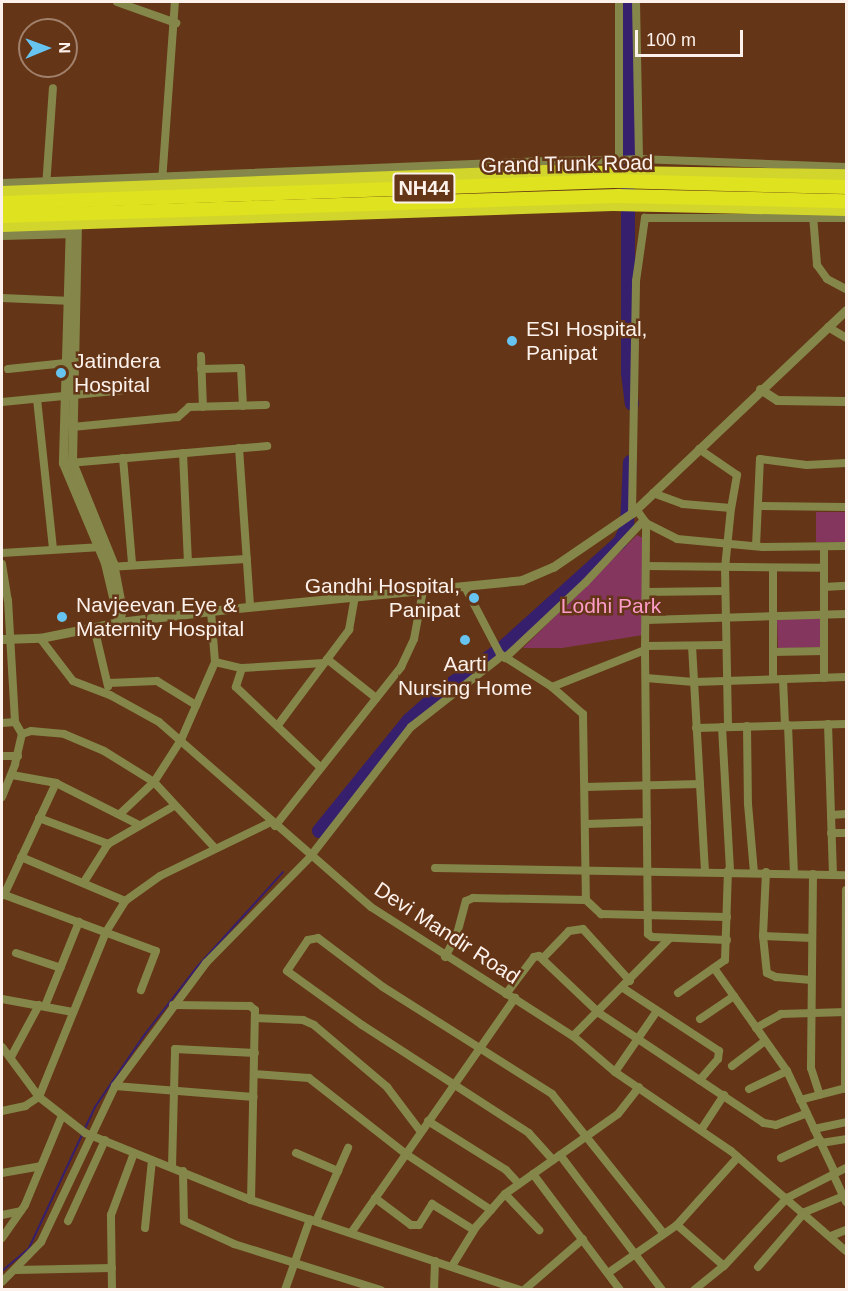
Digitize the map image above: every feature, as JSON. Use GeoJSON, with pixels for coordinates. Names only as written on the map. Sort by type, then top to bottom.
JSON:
{"type":"FeatureCollection","features":[{"type":"Feature","properties":{"kind":"highway"},"geometry":{"type":"LineString","coordinates":[[2,192],[46,187],[162,182],[453,175],[545,166],[638,163],[811,170],[846,175]]}},
{"type":"Feature","properties":{"kind":"highway"},"geometry":{"type":"LineString","coordinates":[[453,175],[454,209]]}},
{"type":"Feature","properties":{"kind":"highway","name":"Grand Trunk Road"},"geometry":{"type":"LineString","coordinates":[[2,203],[614,181],[846,187]]}},
{"type":"Feature","properties":{"kind":"highway","name":"Grand Trunk Road"},"geometry":{"type":"LineString","coordinates":[[2,216],[618,195],[846,201]]}},
{"type":"Feature","properties":{"kind":"highway"},"geometry":{"type":"LineString","coordinates":[[2,226],[74,228],[454,209],[613,205],[813,213],[846,210]]}},
{"type":"Feature","properties":{"kind":"street"},"geometry":{"type":"LineString","coordinates":[[117,2],[176,23]]}},
{"type":"Feature","properties":{"kind":"street"},"geometry":{"type":"LineString","coordinates":[[176,2],[162,182],[545,166]]}},
{"type":"Feature","properties":{"kind":"street"},"geometry":{"type":"LineString","coordinates":[[618,164],[620,2]]}},
{"type":"Feature","properties":{"kind":"street"},"geometry":{"type":"LineString","coordinates":[[636,2],[638,163]]}},
{"type":"Feature","properties":{"kind":"street"},"geometry":{"type":"LineString","coordinates":[[2,183],[46,187],[53,88]]}},
{"type":"Feature","properties":{"kind":"street"},"geometry":{"type":"LineString","coordinates":[[846,167],[811,170],[817,265],[827,279],[846,289]]}},
{"type":"Feature","properties":{"kind":"street"},"geometry":{"type":"LineString","coordinates":[[631,514],[636,281],[644,220],[650,216],[813,213],[846,218]]}},
{"type":"Feature","properties":{"kind":"street"},"geometry":{"type":"LineString","coordinates":[[2,236],[74,228],[68,463],[110,567],[119,622]]}},
{"type":"Feature","properties":{"kind":"street"},"geometry":{"type":"LineString","coordinates":[[2,298],[72,301]]}},
{"type":"Feature","properties":{"kind":"street"},"geometry":{"type":"LineString","coordinates":[[68,463],[72,427],[66,363],[72,301]]}},
{"type":"Feature","properties":{"kind":"street"},"geometry":{"type":"LineString","coordinates":[[5,639],[40,638],[119,622],[211,611],[512,583],[553,567],[631,514],[760,389],[846,310]]}},
{"type":"Feature","properties":{"kind":"street"},"geometry":{"type":"LineString","coordinates":[[828,327],[846,338]]}},
{"type":"Feature","properties":{"kind":"street"},"geometry":{"type":"LineString","coordinates":[[201,356],[204,407]]}},
{"type":"Feature","properties":{"kind":"street"},"geometry":{"type":"LineString","coordinates":[[8,369],[66,363]]}},
{"type":"Feature","properties":{"kind":"street"},"geometry":{"type":"LineString","coordinates":[[201,369],[241,368],[243,406]]}},
{"type":"Feature","properties":{"kind":"street"},"geometry":{"type":"LineString","coordinates":[[2,402],[135,389]]}},
{"type":"Feature","properties":{"kind":"street"},"geometry":{"type":"LineString","coordinates":[[760,389],[777,400],[846,401]]}},
{"type":"Feature","properties":{"kind":"street"},"geometry":{"type":"LineString","coordinates":[[37,399],[53,549]]}},
{"type":"Feature","properties":{"kind":"street"},"geometry":{"type":"LineString","coordinates":[[72,427],[178,417],[189,407],[266,405]]}},
{"type":"Feature","properties":{"kind":"street"},"geometry":{"type":"LineString","coordinates":[[68,463],[267,446]]}},
{"type":"Feature","properties":{"kind":"street"},"geometry":{"type":"LineString","coordinates":[[239,448],[250,607]]}},
{"type":"Feature","properties":{"kind":"street"},"geometry":{"type":"LineString","coordinates":[[678,993],[725,960],[727,940],[729,871],[725,727],[727,681],[725,568],[726,543],[736,475],[699,449]]}},
{"type":"Feature","properties":{"kind":"street"},"geometry":{"type":"LineString","coordinates":[[183,453],[188,562]]}},
{"type":"Feature","properties":{"kind":"street"},"geometry":{"type":"LineString","coordinates":[[123,458],[132,563]]}},
{"type":"Feature","properties":{"kind":"street"},"geometry":{"type":"LineString","coordinates":[[756,546],[762,458],[807,465],[846,463]]}},
{"type":"Feature","properties":{"kind":"street"},"geometry":{"type":"LineString","coordinates":[[653,493],[683,504],[731,508]]}},
{"type":"Feature","properties":{"kind":"street"},"geometry":{"type":"LineString","coordinates":[[758,506],[846,507]]}},
{"type":"Feature","properties":{"kind":"street"},"geometry":{"type":"LineString","coordinates":[[631,514],[677,539],[756,546],[846,546]]}},
{"type":"Feature","properties":{"kind":"street"},"geometry":{"type":"LineString","coordinates":[[645,521],[646,915],[650,936],[727,940]]}},
{"type":"Feature","properties":{"kind":"street"},"geometry":{"type":"LineString","coordinates":[[2,1282],[46,1233],[87,1134],[116,1086],[173,1005],[206,963],[310,857],[411,727],[502,656],[585,583],[645,521]]}},
{"type":"Feature","properties":{"kind":"street"},"geometry":{"type":"LineString","coordinates":[[2,553],[103,547]]}},
{"type":"Feature","properties":{"kind":"street"},"geometry":{"type":"LineString","coordinates":[[824,547],[824,678]]}},
{"type":"Feature","properties":{"kind":"street"},"geometry":{"type":"LineString","coordinates":[[110,567],[132,563],[247,559]]}},
{"type":"Feature","properties":{"kind":"street"},"geometry":{"type":"LineString","coordinates":[[2,565],[5,639],[15,722],[22,734],[12,775],[2,796]]}},
{"type":"Feature","properties":{"kind":"street"},"geometry":{"type":"LineString","coordinates":[[646,566],[824,568]]}},
{"type":"Feature","properties":{"kind":"street"},"geometry":{"type":"LineString","coordinates":[[773,568],[773,679]]}},
{"type":"Feature","properties":{"kind":"street"},"geometry":{"type":"LineString","coordinates":[[824,586],[846,586]]}},
{"type":"Feature","properties":{"kind":"street"},"geometry":{"type":"LineString","coordinates":[[465,587],[495,647],[502,656],[552,687],[583,714],[586,900]]}},
{"type":"Feature","properties":{"kind":"street"},"geometry":{"type":"LineString","coordinates":[[2,1111],[25,1106],[39,1097],[106,932],[125,901],[146,884],[215,848],[273,824],[321,768],[401,667],[414,639],[423,591]]}},
{"type":"Feature","properties":{"kind":"street"},"geometry":{"type":"LineString","coordinates":[[646,592],[725,591]]}},
{"type":"Feature","properties":{"kind":"street"},"geometry":{"type":"LineString","coordinates":[[278,725],[349,630],[355,597]]}},
{"type":"Feature","properties":{"kind":"street"},"geometry":{"type":"LineString","coordinates":[[121,813],[154,782],[181,740],[215,662],[211,611]]}},
{"type":"Feature","properties":{"kind":"street"},"geometry":{"type":"LineString","coordinates":[[645,620],[846,614]]}},
{"type":"Feature","properties":{"kind":"street"},"geometry":{"type":"LineString","coordinates":[[94,627],[110,695]]}},
{"type":"Feature","properties":{"kind":"street","name":"Devi Mandir Road"},"geometry":{"type":"LineString","coordinates":[[40,638],[73,681],[110,695],[145,713],[181,740],[310,857],[371,907],[445,957],[573,1036],[615,1072],[738,1157],[805,1212],[846,1251]]}},
{"type":"Feature","properties":{"kind":"street"},"geometry":{"type":"LineString","coordinates":[[552,687],[645,648],[726,645]]}},
{"type":"Feature","properties":{"kind":"street"},"geometry":{"type":"LineString","coordinates":[[693,646],[705,870]]}},
{"type":"Feature","properties":{"kind":"street"},"geometry":{"type":"LineString","coordinates":[[773,652],[824,651]]}},
{"type":"Feature","properties":{"kind":"street"},"geometry":{"type":"LineString","coordinates":[[215,662],[242,668],[325,661],[376,698]]}},
{"type":"Feature","properties":{"kind":"street"},"geometry":{"type":"LineString","coordinates":[[242,668],[236,687],[321,768]]}},
{"type":"Feature","properties":{"kind":"street"},"geometry":{"type":"LineString","coordinates":[[646,678],[694,682],[846,677]]}},
{"type":"Feature","properties":{"kind":"street"},"geometry":{"type":"LineString","coordinates":[[783,679],[794,873]]}},
{"type":"Feature","properties":{"kind":"street"},"geometry":{"type":"LineString","coordinates":[[108,683],[156,681],[196,705]]}},
{"type":"Feature","properties":{"kind":"street"},"geometry":{"type":"LineString","coordinates":[[2,723],[15,722]]}},
{"type":"Feature","properties":{"kind":"street"},"geometry":{"type":"LineString","coordinates":[[828,724],[832,874]]}},
{"type":"Feature","properties":{"kind":"street"},"geometry":{"type":"LineString","coordinates":[[696,728],[846,724]]}},
{"type":"Feature","properties":{"kind":"street"},"geometry":{"type":"LineString","coordinates":[[747,726],[748,804],[754,872]]}},
{"type":"Feature","properties":{"kind":"street"},"geometry":{"type":"LineString","coordinates":[[22,734],[51,732],[78,738],[154,782],[215,848]]}},
{"type":"Feature","properties":{"kind":"street"},"geometry":{"type":"LineString","coordinates":[[2,756],[18,756]]}},
{"type":"Feature","properties":{"kind":"street"},"geometry":{"type":"LineString","coordinates":[[12,775],[56,783],[121,813],[137,824]]}},
{"type":"Feature","properties":{"kind":"street"},"geometry":{"type":"LineString","coordinates":[[56,783],[2,895],[157,952],[141,990]]}},
{"type":"Feature","properties":{"kind":"street"},"geometry":{"type":"LineString","coordinates":[[585,787],[700,784]]}},
{"type":"Feature","properties":{"kind":"street"},"geometry":{"type":"LineString","coordinates":[[84,882],[108,844],[137,824],[174,806]]}},
{"type":"Feature","properties":{"kind":"street"},"geometry":{"type":"LineString","coordinates":[[831,814],[846,814]]}},
{"type":"Feature","properties":{"kind":"street"},"geometry":{"type":"LineString","coordinates":[[39,818],[108,844]]}},
{"type":"Feature","properties":{"kind":"street"},"geometry":{"type":"LineString","coordinates":[[586,824],[647,822]]}},
{"type":"Feature","properties":{"kind":"street"},"geometry":{"type":"LineString","coordinates":[[831,833],[846,833]]}},
{"type":"Feature","properties":{"kind":"street"},"geometry":{"type":"LineString","coordinates":[[21,857],[125,901]]}},
{"type":"Feature","properties":{"kind":"street"},"geometry":{"type":"LineString","coordinates":[[435,868],[647,869],[846,875]]}},
{"type":"Feature","properties":{"kind":"street"},"geometry":{"type":"LineString","coordinates":[[766,872],[763,936],[766,966],[771,976],[811,980]]}},
{"type":"Feature","properties":{"kind":"street"},"geometry":{"type":"LineString","coordinates":[[813,874],[811,1068],[820,1095]]}},
{"type":"Feature","properties":{"kind":"street"},"geometry":{"type":"LineString","coordinates":[[800,1100],[846,1088],[846,890]]}},
{"type":"Feature","properties":{"kind":"street"},"geometry":{"type":"LineString","coordinates":[[445,957],[458,934],[466,901],[586,900],[601,914],[727,917]]}},
{"type":"Feature","properties":{"kind":"street"},"geometry":{"type":"LineString","coordinates":[[11,1057],[42,1006],[80,922]]}},
{"type":"Feature","properties":{"kind":"street"},"geometry":{"type":"LineString","coordinates":[[543,958],[569,931],[583,929],[630,981]]}},
{"type":"Feature","properties":{"kind":"street"},"geometry":{"type":"LineString","coordinates":[[763,936],[812,938]]}},
{"type":"Feature","properties":{"kind":"street"},"geometry":{"type":"LineString","coordinates":[[662,1290],[636,1254],[557,1157],[529,1133],[362,1025],[287,971],[308,940],[318,938],[383,987],[480,1045],[552,1094],[588,1135],[664,1234]]}},
{"type":"Feature","properties":{"kind":"street"},"geometry":{"type":"LineString","coordinates":[[573,1036],[599,1013],[670,938]]}},
{"type":"Feature","properties":{"kind":"street"},"geometry":{"type":"LineString","coordinates":[[16,953],[61,968]]}},
{"type":"Feature","properties":{"kind":"street"},"geometry":{"type":"LineString","coordinates":[[506,994],[534,957],[543,958],[599,1013],[770,1126],[807,1113]]}},
{"type":"Feature","properties":{"kind":"street"},"geometry":{"type":"LineString","coordinates":[[714,968],[787,1071],[846,1198],[805,1212],[758,1267]]}},
{"type":"Feature","properties":{"kind":"street"},"geometry":{"type":"LineString","coordinates":[[623,988],[719,1051],[718,1059],[700,1080]]}},
{"type":"Feature","properties":{"kind":"street"},"geometry":{"type":"LineString","coordinates":[[700,1019],[734,996]]}},
{"type":"Feature","properties":{"kind":"street"},"geometry":{"type":"LineString","coordinates":[[2,999],[73,1012]]}},
{"type":"Feature","properties":{"kind":"street"},"geometry":{"type":"LineString","coordinates":[[351,1233],[480,1045],[515,999]]}},
{"type":"Feature","properties":{"kind":"street"},"geometry":{"type":"LineString","coordinates":[[173,1005],[250,1005],[255,1018],[251,1200]]}},
{"type":"Feature","properties":{"kind":"street"},"geometry":{"type":"LineString","coordinates":[[615,1072],[657,1011]]}},
{"type":"Feature","properties":{"kind":"street"},"geometry":{"type":"LineString","coordinates":[[756,1028],[781,1014],[846,1012]]}},
{"type":"Feature","properties":{"kind":"street"},"geometry":{"type":"LineString","coordinates":[[255,1018],[308,1021],[387,1088],[421,1132]]}},
{"type":"Feature","properties":{"kind":"street"},"geometry":{"type":"LineString","coordinates":[[732,1066],[765,1041]]}},
{"type":"Feature","properties":{"kind":"street"},"geometry":{"type":"LineString","coordinates":[[2,1047],[39,1097],[74,1128],[251,1200],[522,1290],[583,1239]]}},
{"type":"Feature","properties":{"kind":"street"},"geometry":{"type":"LineString","coordinates":[[172,1167],[177,1047],[255,1053]]}},
{"type":"Feature","properties":{"kind":"street"},"geometry":{"type":"LineString","coordinates":[[749,1089],[787,1071]]}},
{"type":"Feature","properties":{"kind":"street"},"geometry":{"type":"LineString","coordinates":[[254,1074],[309,1078],[406,1154],[491,1210]]}},
{"type":"Feature","properties":{"kind":"street"},"geometry":{"type":"LineString","coordinates":[[116,1086],[254,1097]]}},
{"type":"Feature","properties":{"kind":"street"},"geometry":{"type":"LineString","coordinates":[[452,1266],[474,1230],[504,1194],[618,1114],[639,1087]]}},
{"type":"Feature","properties":{"kind":"street"},"geometry":{"type":"LineString","coordinates":[[701,1130],[724,1095]]}},
{"type":"Feature","properties":{"kind":"street"},"geometry":{"type":"LineString","coordinates":[[2,1238],[21,1211],[61,1118]]}},
{"type":"Feature","properties":{"kind":"street"},"geometry":{"type":"LineString","coordinates":[[428,1121],[506,1170],[519,1184]]}},
{"type":"Feature","properties":{"kind":"street"},"geometry":{"type":"LineString","coordinates":[[814,1130],[846,1122]]}},
{"type":"Feature","properties":{"kind":"street"},"geometry":{"type":"LineString","coordinates":[[781,1158],[820,1142],[846,1138]]}},
{"type":"Feature","properties":{"kind":"street"},"geometry":{"type":"LineString","coordinates":[[68,1221],[105,1140]]}},
{"type":"Feature","properties":{"kind":"street"},"geometry":{"type":"LineString","coordinates":[[285,1290],[313,1220],[348,1148]]}},
{"type":"Feature","properties":{"kind":"street"},"geometry":{"type":"LineString","coordinates":[[112,1290],[111,1211],[134,1153]]}},
{"type":"Feature","properties":{"kind":"street"},"geometry":{"type":"LineString","coordinates":[[296,1153],[338,1171]]}},
{"type":"Feature","properties":{"kind":"street"},"geometry":{"type":"LineString","coordinates":[[608,1273],[677,1225],[738,1157]]}},
{"type":"Feature","properties":{"kind":"street"},"geometry":{"type":"LineString","coordinates":[[145,1228],[153,1160]]}},
{"type":"Feature","properties":{"kind":"street"},"geometry":{"type":"LineString","coordinates":[[2,1173],[40,1166]]}},
{"type":"Feature","properties":{"kind":"street"},"geometry":{"type":"LineString","coordinates":[[694,1290],[724,1266],[787,1198],[846,1168]]}},
{"type":"Feature","properties":{"kind":"street"},"geometry":{"type":"LineString","coordinates":[[183,1172],[184,1221],[234,1244],[381,1290]]}},
{"type":"Feature","properties":{"kind":"street"},"geometry":{"type":"LineString","coordinates":[[533,1174],[620,1290]]}},
{"type":"Feature","properties":{"kind":"street"},"geometry":{"type":"LineString","coordinates":[[504,1194],[539,1230]]}},
{"type":"Feature","properties":{"kind":"street"},"geometry":{"type":"LineString","coordinates":[[375,1198],[411,1225],[419,1225],[432,1204],[474,1230]]}},
{"type":"Feature","properties":{"kind":"street"},"geometry":{"type":"LineString","coordinates":[[2,1215],[21,1211]]}},
{"type":"Feature","properties":{"kind":"street"},"geometry":{"type":"LineString","coordinates":[[677,1225],[724,1266]]}},
{"type":"Feature","properties":{"kind":"street"},"geometry":{"type":"LineString","coordinates":[[831,1236],[846,1230]]}},
{"type":"Feature","properties":{"kind":"street"},"geometry":{"type":"LineString","coordinates":[[434,1290],[435,1261]]}},
{"type":"Feature","properties":{"kind":"street"},"geometry":{"type":"LineString","coordinates":[[16,1269],[112,1268]]}},
{"type":"Feature","properties":{"kind":"green space"},"geometry":{"type":"Polygon","coordinates":[[[816,512],[846,512],[846,542],[816,542],[816,512]]]}},
{"type":"Feature","properties":{"kind":"green space","name":"Lodhi Park"},"geometry":{"type":"Polygon","coordinates":[[[637,535],[645,539],[643,635],[562,648],[523,648],[637,535]]]}},
{"type":"Feature","properties":{"kind":"green space"},"geometry":{"type":"Polygon","coordinates":[[[820,618],[821,647],[778,648],[777,620],[820,618]]]}},
{"type":"Feature","properties":{"kind":"waterway"},"geometry":{"type":"LineString","coordinates":[[628,2],[628,373],[632,404]]}},
{"type":"Feature","properties":{"kind":"waterway"},"geometry":{"type":"LineString","coordinates":[[319,831],[409,720],[444,689],[501,649],[620,542],[627,527],[630,462]]}},
{"type":"Feature","properties":{"kind":"waterway"},"geometry":{"type":"LineString","coordinates":[[2,1271],[29,1248],[95,1107],[145,1034],[197,967],[283,872]]}},
{"type":"Feature","properties":{"kind":"place","name":"ESI Hospital, Panipat"},"geometry":{"type":"Point","coordinates":[512,341]}},
{"type":"Feature","properties":{"kind":"place","name":"Jatindera Hospital"},"geometry":{"type":"Point","coordinates":[61,373]}},
{"type":"Feature","properties":{"kind":"place","name":"Gandhi Hospital, Panipat"},"geometry":{"type":"Point","coordinates":[474,598]}},
{"type":"Feature","properties":{"kind":"place","name":"Navjeevan Eye & Maternity Hospital"},"geometry":{"type":"Point","coordinates":[62,617]}},
{"type":"Feature","properties":{"kind":"place","name":"Aarti Nursing Home"},"geometry":{"type":"Point","coordinates":[465,640]}}]}
